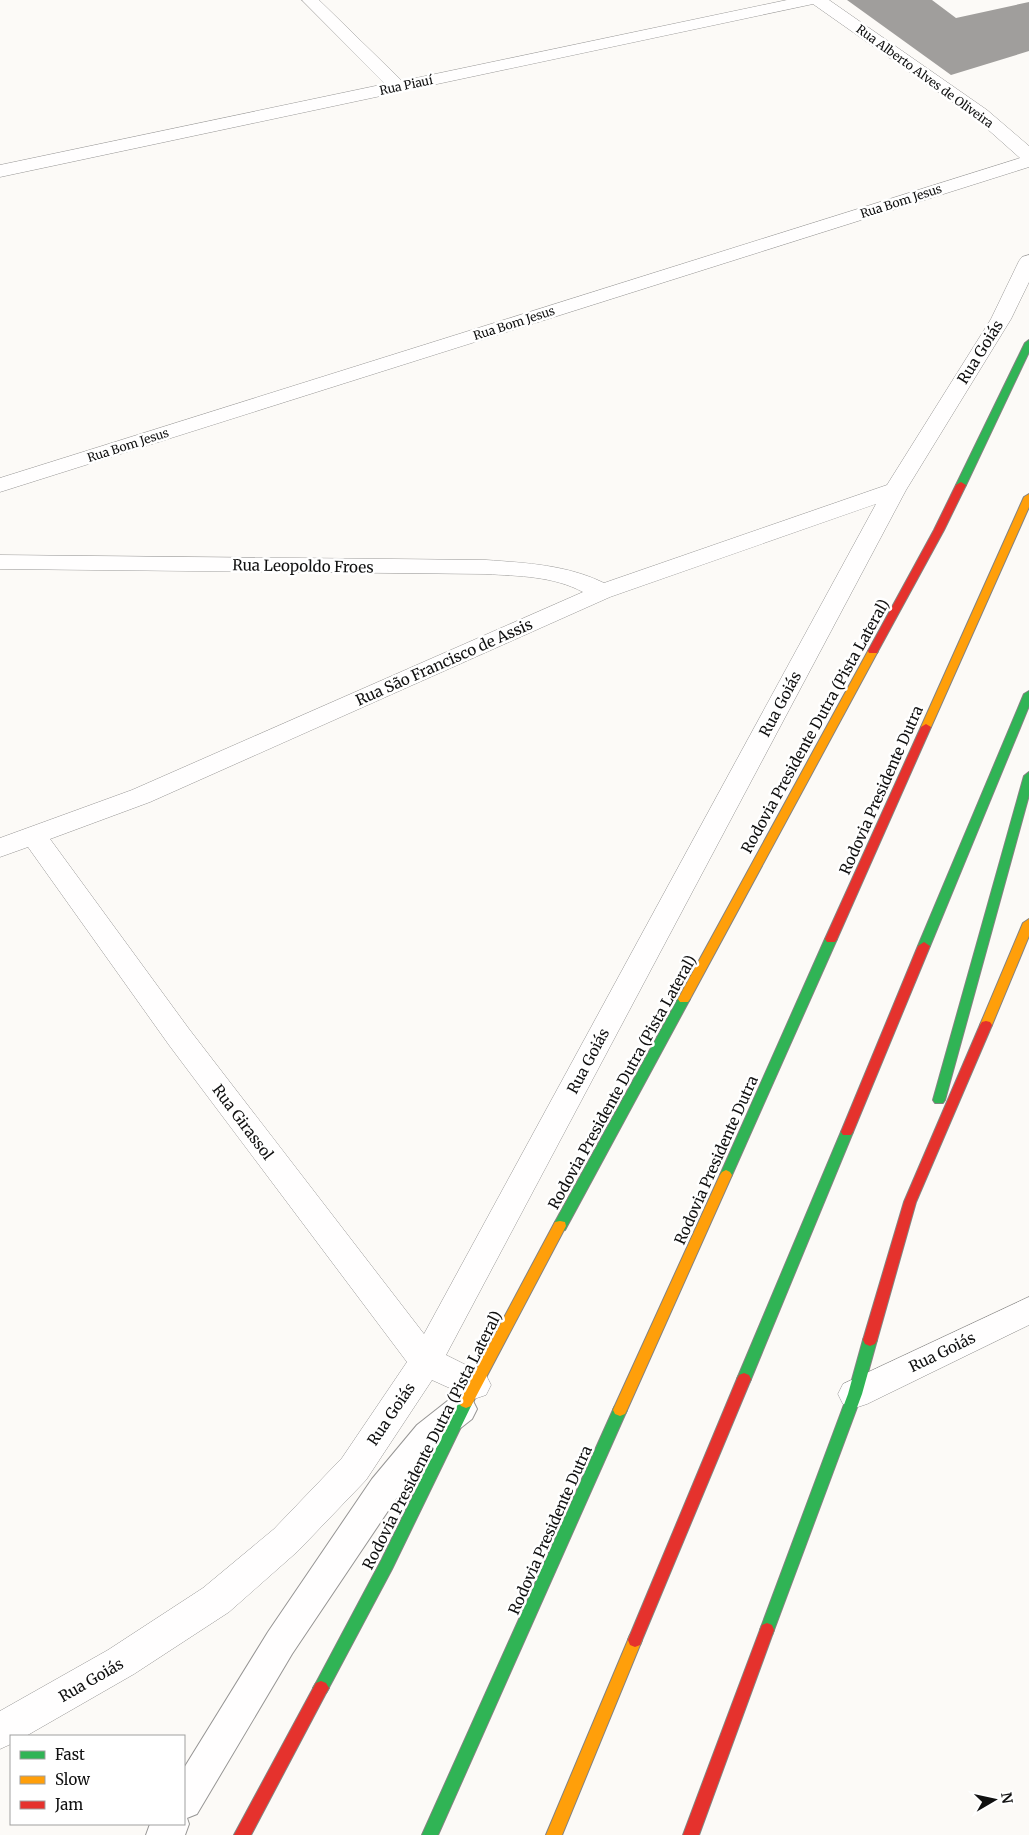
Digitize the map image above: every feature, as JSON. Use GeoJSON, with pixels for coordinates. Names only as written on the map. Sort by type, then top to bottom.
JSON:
{"type":"FeatureCollection","features":[{"type":"Feature","properties":{"kind":"highway","name":"Rodovia Presidente Dutra (Pista Lateral)"},"geometry":{"type":"LineString","coordinates":[[242,1835],[387,1564],[468,1397],[939,530],[1029,343]]}},
{"type":"Feature","properties":{"kind":"highway","name":"Rodovia Presidente Dutra"},"geometry":{"type":"LineString","coordinates":[[430,1835],[1029,498]]}},
{"type":"Feature","properties":{"kind":"highway"},"geometry":{"type":"LineString","coordinates":[[554,1835],[1029,694]]}},
{"type":"Feature","properties":{"kind":"highway"},"geometry":{"type":"LineString","coordinates":[[691,1835],[855,1394],[1029,776]]}},
{"type":"Feature","properties":{"kind":"highway"},"geometry":{"type":"LineString","coordinates":[[910,1202],[1029,923]]}},
{"type":"Feature","properties":{"kind":"street"},"geometry":{"type":"LineString","coordinates":[[310,0],[398,87]]}},
{"type":"Feature","properties":{"kind":"street","name":"Rua Piauí"},"geometry":{"type":"LineString","coordinates":[[0,171],[811,0]]}},
{"type":"Feature","properties":{"kind":"street","name":"Rua Alberto Alves de Oliveira"},"geometry":{"type":"LineString","coordinates":[[818,0],[981,114],[1029,156]]}},
{"type":"Feature","properties":{"kind":"street","name":"Rua Bom Jesus"},"geometry":{"type":"LineString","coordinates":[[0,485],[1029,161]]}},
{"type":"Feature","properties":{"kind":"street","name":"Rua Goiás"},"geometry":{"type":"LineString","coordinates":[[0,1731],[121,1662],[216,1600],[286,1540],[354,1469],[426,1361],[895,490],[1001,319],[1029,260]]}},
{"type":"Feature","properties":{"kind":"street","name":"Rua São Francisco de Assis"},"geometry":{"type":"LineString","coordinates":[[0,848],[141,796],[602,592],[895,490]]}},
{"type":"Feature","properties":{"kind":"street","name":"Rua Leopoldo Froes"},"geometry":{"type":"LineString","coordinates":[[0,562],[486,567],[533,570],[575,578],[602,592]]}},
{"type":"Feature","properties":{"kind":"street","name":"Rua Girassol"},"geometry":{"type":"LineString","coordinates":[[34,836],[179,1038],[426,1361],[468,1397]]}},
{"type":"Feature","properties":{"kind":"street","name":"Rua Goiás"},"geometry":{"type":"LineString","coordinates":[[855,1394],[1029,1310]]}},
{"type":"Feature","properties":{"kind":"lane"},"geometry":{"type":"LineString","coordinates":[[185,1799],[280,1643],[384,1489],[428,1435],[468,1397]]}},
{"type":"Feature","properties":{"kind":"building"},"geometry":{"type":"Polygon","coordinates":[[[847,0],[932,0],[956,18],[1029,2],[1029,51],[951,75],[847,0]]]}},
{"type":"Feature","properties":{"kind":"traffic: fast"},"geometry":{"type":"LineString","coordinates":[[961,485],[1029,343]]}},
{"type":"Feature","properties":{"kind":"traffic: fast"},"geometry":{"type":"LineString","coordinates":[[924,946],[1029,694]]}},
{"type":"Feature","properties":{"kind":"traffic: fast"},"geometry":{"type":"LineString","coordinates":[[939,1100],[1029,776]]}},
{"type":"Feature","properties":{"kind":"traffic: fast"},"geometry":{"type":"LineString","coordinates":[[726,1175],[831,939]]}},
{"type":"Feature","properties":{"kind":"traffic: fast"},"geometry":{"type":"LineString","coordinates":[[560,1226],[684,999]]}},
{"type":"Feature","properties":{"kind":"traffic: fast"},"geometry":{"type":"LineString","coordinates":[[744,1379],[847,1132]]}},
{"type":"Feature","properties":{"kind":"traffic: fast"},"geometry":{"type":"LineString","coordinates":[[767,1630],[855,1394],[870,1340]]}},
{"type":"Feature","properties":{"kind":"traffic: fast"},"geometry":{"type":"LineString","coordinates":[[321,1688],[387,1564],[466,1402]]}},
{"type":"Feature","properties":{"kind":"traffic: fast"},"geometry":{"type":"LineString","coordinates":[[430,1835],[620,1410]]}},
{"type":"Feature","properties":{"kind":"traffic: slow"},"geometry":{"type":"LineString","coordinates":[[926,727],[1029,497]]}},
{"type":"Feature","properties":{"kind":"traffic: slow"},"geometry":{"type":"LineString","coordinates":[[684,999],[873,651]]}},
{"type":"Feature","properties":{"kind":"traffic: slow"},"geometry":{"type":"LineString","coordinates":[[986,1025],[1029,923]]}},
{"type":"Feature","properties":{"kind":"traffic: slow"},"geometry":{"type":"LineString","coordinates":[[620,1410],[726,1175]]}},
{"type":"Feature","properties":{"kind":"traffic: slow"},"geometry":{"type":"LineString","coordinates":[[466,1402],[560,1226]]}},
{"type":"Feature","properties":{"kind":"traffic: slow"},"geometry":{"type":"LineString","coordinates":[[554,1835],[635,1640]]}},
{"type":"Feature","properties":{"kind":"traffic: jam"},"geometry":{"type":"LineString","coordinates":[[873,651],[939,530],[961,485]]}},
{"type":"Feature","properties":{"kind":"traffic: jam"},"geometry":{"type":"LineString","coordinates":[[831,939],[926,727]]}},
{"type":"Feature","properties":{"kind":"traffic: jam"},"geometry":{"type":"LineString","coordinates":[[847,1132],[924,946]]}},
{"type":"Feature","properties":{"kind":"traffic: jam"},"geometry":{"type":"LineString","coordinates":[[870,1340],[910,1202],[986,1025]]}},
{"type":"Feature","properties":{"kind":"traffic: jam"},"geometry":{"type":"LineString","coordinates":[[635,1640],[744,1379]]}},
{"type":"Feature","properties":{"kind":"traffic: jam"},"geometry":{"type":"LineString","coordinates":[[691,1835],[767,1630]]}},
{"type":"Feature","properties":{"kind":"traffic: jam"},"geometry":{"type":"LineString","coordinates":[[242,1835],[321,1688]]}}]}
